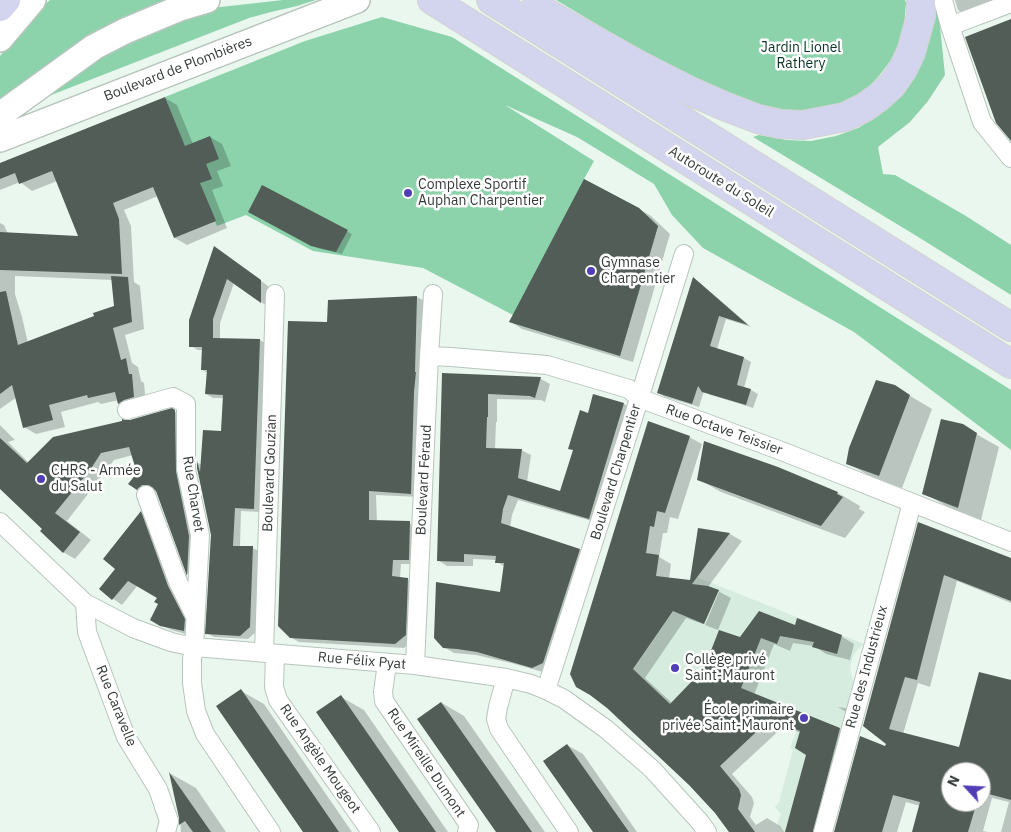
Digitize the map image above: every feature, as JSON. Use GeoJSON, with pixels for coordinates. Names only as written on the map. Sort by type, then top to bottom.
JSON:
{"type":"FeatureCollection","features":[{"type":"Feature","properties":{"kind":"highway"},"geometry":{"type":"LineString","coordinates":[[0,6],[6,0]]}},
{"type":"Feature","properties":{"kind":"highway","name":"Autoroute du Soleil"},"geometry":{"type":"LineString","coordinates":[[432,0],[1011,364]]}},
{"type":"Feature","properties":{"kind":"highway"},"geometry":{"type":"LineString","coordinates":[[491,0],[528,9],[690,91],[724,106],[758,119],[780,124],[804,125],[845,117],[865,107],[892,85],[911,52],[921,16],[920,0]]}},
{"type":"Feature","properties":{"kind":"highway"},"geometry":{"type":"LineString","coordinates":[[528,9],[1011,327]]}},
{"type":"Feature","properties":{"kind":"street"},"geometry":{"type":"LineString","coordinates":[[0,39],[33,0]]}},
{"type":"Feature","properties":{"kind":"street"},"geometry":{"type":"LineString","coordinates":[[0,115],[94,47],[125,31],[180,8],[207,0]]}},
{"type":"Feature","properties":{"kind":"street","name":"Boulevard de Plombières"},"geometry":{"type":"LineString","coordinates":[[0,139],[357,0]]}},
{"type":"Feature","properties":{"kind":"street"},"geometry":{"type":"LineString","coordinates":[[943,0],[982,122],[1011,158]]}},
{"type":"Feature","properties":{"kind":"street"},"geometry":{"type":"LineString","coordinates":[[950,26],[1011,3]]}},
{"type":"Feature","properties":{"kind":"street","name":"Boulevard Charpentier"},"geometry":{"type":"LineString","coordinates":[[546,690],[684,254]]}},
{"type":"Feature","properties":{"kind":"street","name":"Boulevard Gouzian"},"geometry":{"type":"LineString","coordinates":[[270,653],[275,294]]}},
{"type":"Feature","properties":{"kind":"street","name":"Boulevard Féraud"},"geometry":{"type":"LineString","coordinates":[[415,665],[433,294]]}},
{"type":"Feature","properties":{"kind":"street","name":"Rue Octave Teissier"},"geometry":{"type":"LineString","coordinates":[[429,356],[547,365],[629,389],[639,398],[784,452],[1011,542]]}},
{"type":"Feature","properties":{"kind":"street","name":"Rue Charvet"},"geometry":{"type":"LineString","coordinates":[[126,410],[173,397],[186,404],[186,469],[200,535],[192,659],[192,683],[196,711],[205,734],[271,832]]}},
{"type":"Feature","properties":{"kind":"street"},"geometry":{"type":"LineString","coordinates":[[146,495],[178,582],[196,616]]}},
{"type":"Feature","properties":{"kind":"street","name":"Rue des Industrieux"},"geometry":{"type":"LineString","coordinates":[[823,832],[912,502]]}},
{"type":"Feature","properties":{"kind":"street","name":"Rue Félix Pyat"},"geometry":{"type":"LineString","coordinates":[[0,522],[85,603],[133,628],[171,642],[194,647],[415,665],[506,678],[546,690],[568,702],[606,729],[645,764],[700,822],[707,832]]}},
{"type":"Feature","properties":{"kind":"street","name":"Rue Caravelle"},"geometry":{"type":"LineString","coordinates":[[85,603],[87,632],[126,737],[158,788],[169,821],[166,832]]}},
{"type":"Feature","properties":{"kind":"street","name":"Rue Angèle Mougeot"},"geometry":{"type":"LineString","coordinates":[[270,653],[274,687],[278,700],[371,832]]}},
{"type":"Feature","properties":{"kind":"street","name":"Rue Mireille Dumont"},"geometry":{"type":"LineString","coordinates":[[387,663],[383,692],[384,701],[469,825],[467,832]]}},
{"type":"Feature","properties":{"kind":"street"},"geometry":{"type":"LineString","coordinates":[[506,678],[496,720],[499,729],[569,832]]}},
{"type":"Feature","properties":{"kind":"shaded area","name":"École primaire privée Saint-Mauront"},"geometry":{"type":"Polygon","coordinates":[[[697,577],[864,644],[853,656],[850,667],[853,681],[815,832],[783,832],[777,824],[781,814],[775,807],[779,802],[793,750],[790,748],[796,733],[767,720],[685,717],[607,708],[697,577]]]}},
{"type":"Feature","properties":{"kind":"green space"},"geometry":{"type":"Polygon","coordinates":[[[50,0],[181,0],[0,105],[0,56],[35,13],[50,0]]]}},
{"type":"Feature","properties":{"kind":"green space"},"geometry":{"type":"Polygon","coordinates":[[[283,0],[316,0],[249,18],[23,106],[106,48],[203,9],[283,0]]]}},
{"type":"Feature","properties":{"kind":"green space","name":"Jardin Lionel Rathery"},"geometry":{"type":"Polygon","coordinates":[[[556,0],[905,0],[906,3],[904,29],[900,44],[894,56],[879,76],[864,92],[838,106],[801,113],[765,107],[728,95],[630,44],[556,0]]]}},
{"type":"Feature","properties":{"kind":"green space"},"geometry":{"type":"Polygon","coordinates":[[[936,0],[945,75],[928,101],[910,122],[878,147],[883,174],[895,175],[966,216],[1011,245],[1011,295],[753,137],[759,135],[787,140],[811,141],[836,136],[858,128],[878,116],[893,102],[930,7],[936,0]]]}},
{"type":"Feature","properties":{"kind":"green space","name":"Complexe Sportif Auphan Charpentier"},"geometry":{"type":"Polygon","coordinates":[[[382,17],[452,37],[1011,390],[1011,450],[854,332],[703,248],[672,215],[654,184],[577,137],[505,105],[594,161],[584,179],[639,208],[658,226],[620,356],[509,322],[513,315],[423,268],[313,251],[246,215],[217,226],[165,97],[305,41],[382,17]]]}},
{"type":"Feature","properties":{"kind":"building"},"geometry":{"type":"Polygon","coordinates":[[[1011,19],[1011,141],[996,123],[965,37],[1011,19]]]}},
{"type":"Feature","properties":{"kind":"building"},"geometry":{"type":"Polygon","coordinates":[[[165,97],[185,146],[210,136],[219,159],[206,164],[212,179],[200,183],[216,221],[174,238],[153,187],[113,203],[119,219],[122,274],[0,270],[0,232],[78,236],[52,171],[19,184],[15,173],[0,179],[0,163],[165,97]]]}},
{"type":"Feature","properties":{"kind":"building","name":"Gymnase Charpentier"},"geometry":{"type":"Polygon","coordinates":[[[584,179],[639,208],[658,226],[620,356],[509,322],[584,179]]]}},
{"type":"Feature","properties":{"kind":"building"},"geometry":{"type":"Polygon","coordinates":[[[262,185],[348,230],[336,252],[311,246],[248,212],[262,185]]]}},
{"type":"Feature","properties":{"kind":"building"},"geometry":{"type":"Polygon","coordinates":[[[214,246],[261,280],[261,303],[227,279],[213,319],[213,338],[260,339],[254,509],[235,508],[233,546],[253,546],[250,627],[240,636],[205,634],[211,535],[197,461],[200,472],[203,430],[221,431],[223,395],[205,394],[207,370],[201,370],[202,347],[189,347],[189,320],[214,246]]]}},
{"type":"Feature","properties":{"kind":"building"},"geometry":{"type":"Polygon","coordinates":[[[111,276],[128,277],[132,322],[113,328],[121,360],[126,358],[129,374],[132,374],[134,397],[118,404],[115,392],[88,398],[87,395],[49,405],[53,420],[23,428],[12,385],[0,394],[0,292],[6,291],[18,345],[94,316],[93,313],[114,306],[111,276]]]}},
{"type":"Feature","properties":{"kind":"building"},"geometry":{"type":"Polygon","coordinates":[[[693,277],[748,325],[719,316],[710,346],[744,357],[737,385],[751,389],[746,405],[702,392],[698,386],[692,404],[657,393],[693,277]]]}},
{"type":"Feature","properties":{"kind":"building"},"geometry":{"type":"Polygon","coordinates":[[[417,296],[411,494],[369,491],[369,520],[410,521],[409,560],[393,560],[392,576],[408,578],[406,635],[395,644],[290,638],[278,626],[288,321],[327,322],[328,300],[417,296]]]}},
{"type":"Feature","properties":{"kind":"building"},"geometry":{"type":"Polygon","coordinates":[[[442,373],[541,377],[535,398],[530,396],[488,394],[486,448],[522,449],[518,478],[560,491],[573,450],[568,449],[580,410],[588,413],[593,394],[624,403],[589,519],[508,495],[503,509],[501,523],[580,549],[543,663],[532,668],[477,652],[443,648],[434,638],[436,582],[500,592],[504,563],[495,563],[496,556],[464,554],[464,562],[437,561],[442,373]]]}},
{"type":"Feature","properties":{"kind":"building"},"geometry":{"type":"Polygon","coordinates":[[[876,380],[895,385],[910,395],[879,476],[846,464],[849,448],[876,380]]]}},
{"type":"Feature","properties":{"kind":"building"},"geometry":{"type":"Polygon","coordinates":[[[172,408],[175,410],[176,471],[189,536],[187,576],[156,491],[148,485],[142,485],[137,490],[128,484],[137,473],[129,447],[101,453],[90,470],[55,513],[80,532],[63,553],[40,531],[42,529],[0,489],[0,438],[27,463],[53,437],[122,421],[122,419],[130,420],[172,408]]]}},
{"type":"Feature","properties":{"kind":"building"},"geometry":{"type":"Polygon","coordinates":[[[941,419],[963,424],[977,433],[958,508],[922,494],[941,419]]]}},
{"type":"Feature","properties":{"kind":"building"},"geometry":{"type":"Polygon","coordinates":[[[648,421],[690,436],[665,513],[657,511],[654,527],[650,526],[646,553],[659,555],[656,576],[690,580],[698,528],[730,533],[692,584],[708,586],[719,590],[704,624],[673,611],[633,669],[670,704],[693,680],[698,684],[719,630],[740,637],[759,611],[795,625],[797,618],[842,635],[837,654],[812,647],[814,642],[780,636],[777,644],[761,638],[741,688],[840,728],[813,832],[785,832],[806,755],[795,748],[800,731],[770,719],[720,766],[739,789],[741,795],[738,809],[755,832],[729,832],[715,813],[689,785],[607,708],[576,687],[570,674],[648,421]]]}},
{"type":"Feature","properties":{"kind":"building"},"geometry":{"type":"Polygon","coordinates":[[[704,441],[778,467],[838,492],[837,494],[843,497],[821,526],[697,480],[704,441]]]}},
{"type":"Feature","properties":{"kind":"building"},"geometry":{"type":"Polygon","coordinates":[[[141,511],[168,586],[185,619],[184,631],[160,626],[150,620],[158,604],[154,602],[157,598],[128,581],[112,600],[99,589],[115,569],[103,559],[141,511]]]}},
{"type":"Feature","properties":{"kind":"building"},"geometry":{"type":"Polygon","coordinates":[[[918,522],[1011,558],[1011,601],[944,575],[917,680],[905,677],[889,729],[959,747],[979,672],[1011,680],[1011,800],[991,795],[991,762],[941,762],[941,812],[974,812],[968,832],[912,832],[920,802],[893,795],[882,832],[834,832],[860,736],[885,746],[886,744],[863,726],[918,522]]]}},
{"type":"Feature","properties":{"kind":"building"},"geometry":{"type":"Polygon","coordinates":[[[241,689],[339,832],[303,832],[216,706],[241,689]]]}},
{"type":"Feature","properties":{"kind":"building"},"geometry":{"type":"Polygon","coordinates":[[[341,695],[436,832],[399,832],[316,712],[341,695]]]}},
{"type":"Feature","properties":{"kind":"building"},"geometry":{"type":"Polygon","coordinates":[[[441,702],[532,832],[496,832],[417,719],[441,702]]]}},
{"type":"Feature","properties":{"kind":"building"},"geometry":{"type":"Polygon","coordinates":[[[567,744],[629,832],[593,832],[543,761],[567,744]]]}},
{"type":"Feature","properties":{"kind":"building"},"geometry":{"type":"Polygon","coordinates":[[[169,772],[211,832],[193,832],[185,821],[179,825],[169,772]]]}},
{"type":"Feature","properties":{"kind":"place","name":"Complexe Sportif Auphan Charpentier"},"geometry":{"type":"Point","coordinates":[408,193]}},
{"type":"Feature","properties":{"kind":"place","name":"Gymnase Charpentier"},"geometry":{"type":"Point","coordinates":[591,271]}},
{"type":"Feature","properties":{"kind":"place","name":"CHRS - Armée du Salut"},"geometry":{"type":"Point","coordinates":[41,479]}},
{"type":"Feature","properties":{"kind":"place","name":"Collège privé Saint-Mauront"},"geometry":{"type":"Point","coordinates":[675,668]}},
{"type":"Feature","properties":{"kind":"place","name":"École primaire privée Saint-Mauront"},"geometry":{"type":"Point","coordinates":[804,718]}}]}
